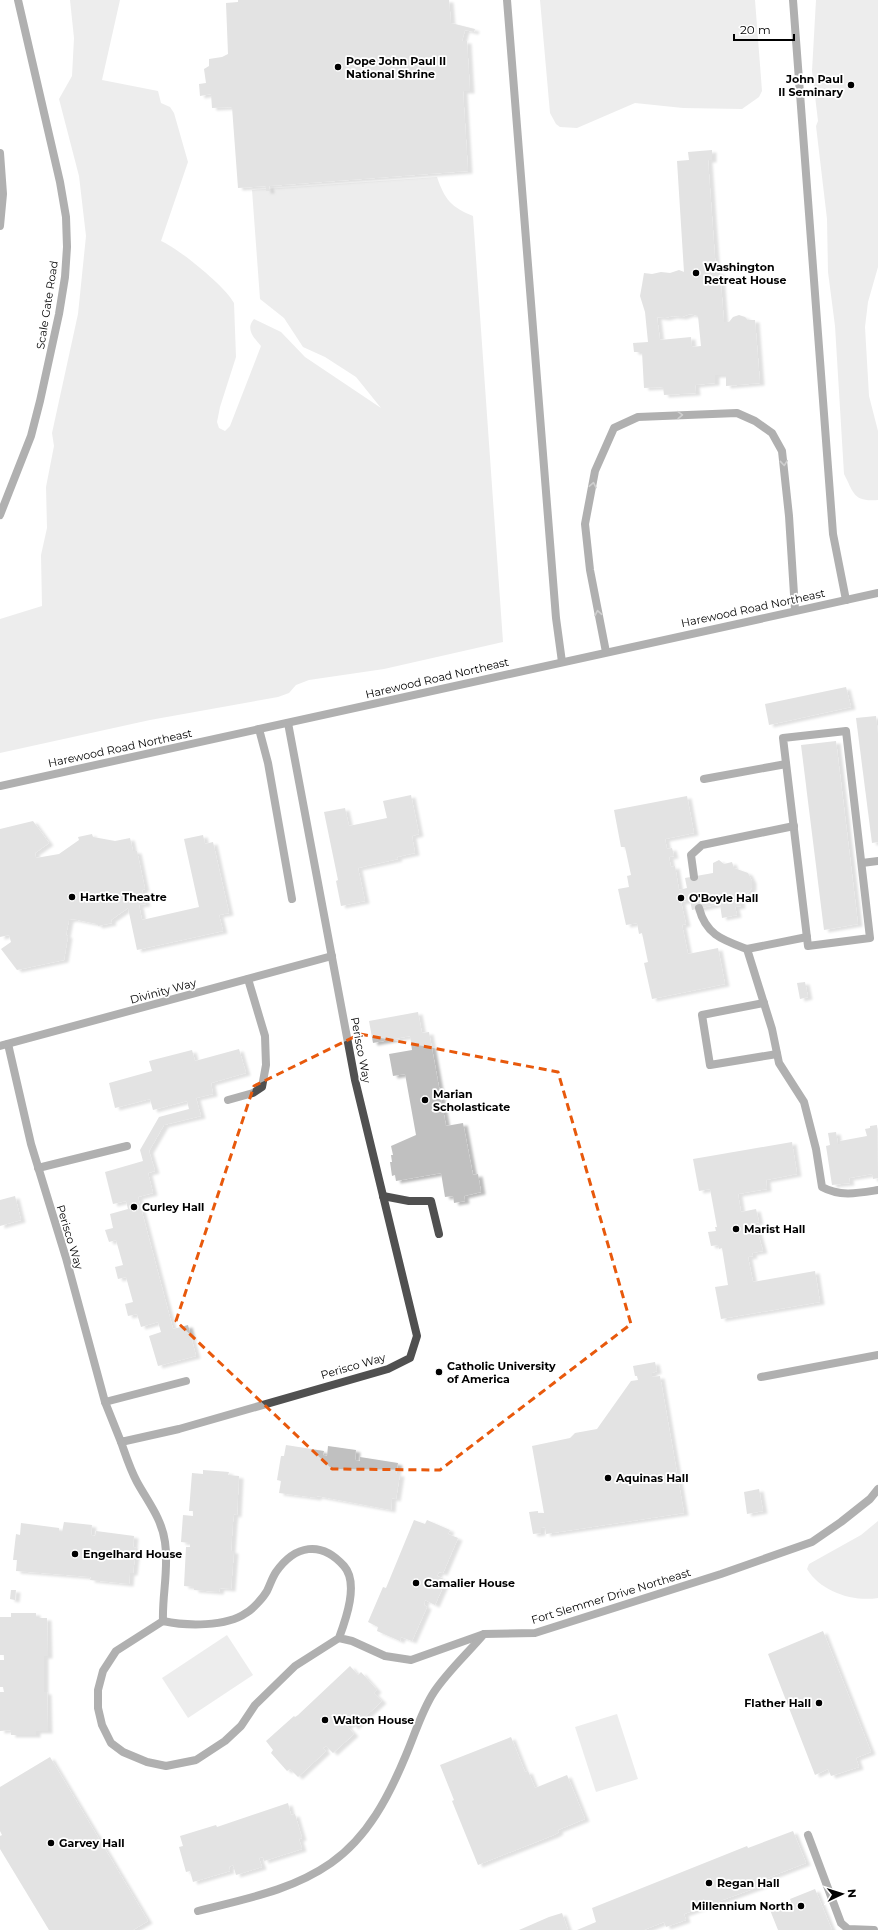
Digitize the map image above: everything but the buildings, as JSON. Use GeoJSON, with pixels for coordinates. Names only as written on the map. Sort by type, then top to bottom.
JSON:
{"type":"FeatureCollection","features":[{"type":"Feature","properties":{"kind":"street","name":"Scale Gate Road"},"geometry":{"type":"LineString","coordinates":[[0,515],[31,436],[40,400],[59,314],[65,276],[67,247],[66,216],[60,182],[18,0]]}},
{"type":"Feature","properties":{"kind":"street"},"geometry":{"type":"LineString","coordinates":[[507,0],[556,618],[562,662]]}},
{"type":"Feature","properties":{"kind":"street"},"geometry":{"type":"LineString","coordinates":[[793,0],[834,534],[846,600]]}},
{"type":"Feature","properties":{"kind":"street"},"geometry":{"type":"LineString","coordinates":[[0,153],[3,194],[0,226]]}},
{"type":"Feature","properties":{"kind":"street"},"geometry":{"type":"LineString","coordinates":[[606,652],[590,570],[585,524],[596,472],[614,428],[638,417],[737,412],[755,421],[772,433],[782,451],[789,516],[795,610]]}},
{"type":"Feature","properties":{"kind":"street","name":"Harewood Road Northeast"},"geometry":{"type":"LineString","coordinates":[[0,786],[795,610],[878,595]]}},
{"type":"Feature","properties":{"kind":"street","name":"Perisco Way"},"geometry":{"type":"LineString","coordinates":[[4,1045],[38,1168],[66,1258],[105,1402],[121,1442],[179,1429],[388,1369],[410,1358],[417,1336],[354,1080],[288,723]]}},
{"type":"Feature","properties":{"kind":"street"},"geometry":{"type":"LineString","coordinates":[[258,729],[268,763],[292,899]]}},
{"type":"Feature","properties":{"kind":"street"},"geometry":{"type":"LineString","coordinates":[[846,731],[870,938],[808,946],[794,826],[783,738],[846,731]]}},
{"type":"Feature","properties":{"kind":"street"},"geometry":{"type":"LineString","coordinates":[[704,779],[786,764]]}},
{"type":"Feature","properties":{"kind":"street"},"geometry":{"type":"LineString","coordinates":[[694,876],[691,855],[702,845],[794,826]]}},
{"type":"Feature","properties":{"kind":"street"},"geometry":{"type":"LineString","coordinates":[[862,863],[878,861]]}},
{"type":"Feature","properties":{"kind":"street"},"geometry":{"type":"LineString","coordinates":[[699,908],[702,920],[720,939],[746,949],[807,937]]}},
{"type":"Feature","properties":{"kind":"street"},"geometry":{"type":"LineString","coordinates":[[746,949],[772,1029],[779,1063],[804,1102],[816,1149],[822,1187],[830,1191],[851,1194],[878,1190]]}},
{"type":"Feature","properties":{"kind":"street","name":"Divinity Way"},"geometry":{"type":"LineString","coordinates":[[4,1045],[332,956]]}},
{"type":"Feature","properties":{"kind":"street"},"geometry":{"type":"LineString","coordinates":[[228,1100],[253,1093],[262,1087],[266,1065],[265,1036],[248,979]]}},
{"type":"Feature","properties":{"kind":"street"},"geometry":{"type":"LineString","coordinates":[[764,1003],[702,1015],[710,1065],[777,1054]]}},
{"type":"Feature","properties":{"kind":"street"},"geometry":{"type":"LineString","coordinates":[[38,1168],[126,1146]]}},
{"type":"Feature","properties":{"kind":"street"},"geometry":{"type":"LineString","coordinates":[[383,1196],[409,1201],[432,1201],[439,1234]]}},
{"type":"Feature","properties":{"kind":"street"},"geometry":{"type":"LineString","coordinates":[[760,1377],[878,1355]]}},
{"type":"Feature","properties":{"kind":"street"},"geometry":{"type":"LineString","coordinates":[[105,1402],[186,1380]]}},
{"type":"Feature","properties":{"kind":"street"},"geometry":{"type":"LineString","coordinates":[[121,1442],[131,1471],[159,1519],[165,1542],[166,1580],[162,1604],[163,1622]]}},
{"type":"Feature","properties":{"kind":"street","name":"Fort Slemmer Drive Northeast"},"geometry":{"type":"LineString","coordinates":[[339,1638],[352,1641],[386,1656],[411,1660],[484,1634],[535,1632],[721,1574],[812,1542],[841,1522],[870,1499],[878,1489]]}},
{"type":"Feature","properties":{"kind":"street"},"geometry":{"type":"LineString","coordinates":[[317,1548],[335,1556],[347,1570],[350,1602],[339,1638],[295,1666],[255,1705],[240,1726],[225,1741],[196,1760],[166,1766],[147,1762],[117,1748],[111,1743],[102,1725],[98,1708],[98,1690],[103,1671],[116,1651],[163,1622],[178,1624],[205,1624],[236,1618],[246,1613],[266,1594],[276,1572],[290,1557],[304,1549],[317,1548]]}},
{"type":"Feature","properties":{"kind":"street"},"geometry":{"type":"LineString","coordinates":[[198,1911],[270,1893],[300,1881],[330,1864],[349,1849],[367,1830],[388,1796],[434,1692],[484,1634]]}},
{"type":"Feature","properties":{"kind":"street"},"geometry":{"type":"LineString","coordinates":[[808,1835],[841,1923],[848,1929],[874,1930]]}},
{"type":"Feature","properties":{"kind":"highlighted area"},"geometry":{"type":"Polygon","coordinates":[[[360,1034],[558,1072],[631,1324],[440,1470],[332,1469],[176,1321],[254,1086],[360,1034]]]}},
{"type":"Feature","properties":{"kind":"shaded area"},"geometry":{"type":"Polygon","coordinates":[[[70,0],[120,0],[102,80],[158,91],[161,103],[170,107],[174,113],[188,162],[161,241],[178,251],[200,268],[221,287],[234,303],[236,357],[220,407],[217,422],[219,428],[225,431],[230,426],[261,346],[253,337],[250,330],[251,323],[254,319],[281,332],[305,357],[381,408],[356,377],[325,357],[303,347],[284,318],[260,299],[252,190],[437,177],[443,192],[450,202],[454,206],[473,216],[503,642],[384,669],[309,680],[296,685],[289,693],[278,697],[150,720],[0,753],[0,619],[42,606],[41,555],[47,528],[46,487],[54,446],[52,433],[78,314],[86,236],[79,176],[59,99],[72,76],[74,38],[70,0]]]}},
{"type":"Feature","properties":{"kind":"shaded area"},"geometry":{"type":"Polygon","coordinates":[[[540,0],[755,0],[762,91],[759,97],[742,109],[683,108],[635,103],[577,128],[560,127],[556,124],[550,113],[540,0]]]}},
{"type":"Feature","properties":{"kind":"shaded area"},"geometry":{"type":"Polygon","coordinates":[[[816,0],[878,0],[878,267],[868,302],[865,327],[869,396],[878,431],[878,500],[859,498],[855,495],[844,474],[835,326],[828,272],[827,219],[816,126],[818,121],[812,71],[816,0]]]}},
{"type":"Feature","properties":{"kind":"shaded area"},"geometry":{"type":"Polygon","coordinates":[[[878,1521],[878,1598],[868,1599],[848,1597],[838,1594],[820,1584],[813,1577],[807,1569],[809,1564],[861,1535],[878,1521]]]}},
{"type":"Feature","properties":{"kind":"shaded area"},"geometry":{"type":"Polygon","coordinates":[[[227,1635],[253,1675],[188,1718],[162,1678],[227,1635]]]}},
{"type":"Feature","properties":{"kind":"shaded area"},"geometry":{"type":"Polygon","coordinates":[[[617,1714],[638,1779],[596,1792],[575,1727],[617,1714]]]}},
{"type":"Feature","properties":{"kind":"place","name":"Pope John Paul II National Shrine"},"geometry":{"type":"Point","coordinates":[338,67]}},
{"type":"Feature","properties":{"kind":"place","name":"John Paul II Seminary"},"geometry":{"type":"Point","coordinates":[851,85]}},
{"type":"Feature","properties":{"kind":"place","name":"Washington Retreat House"},"geometry":{"type":"Point","coordinates":[696,273]}},
{"type":"Feature","properties":{"kind":"place","name":"Hartke Theatre"},"geometry":{"type":"Point","coordinates":[72,897]}},
{"type":"Feature","properties":{"kind":"place","name":"O'Boyle Hall"},"geometry":{"type":"Point","coordinates":[681,898]}},
{"type":"Feature","properties":{"kind":"place","name":"Marian Scholasticate"},"geometry":{"type":"Point","coordinates":[425,1100]}},
{"type":"Feature","properties":{"kind":"place","name":"Curley Hall"},"geometry":{"type":"Point","coordinates":[134,1207]}},
{"type":"Feature","properties":{"kind":"place","name":"Marist Hall"},"geometry":{"type":"Point","coordinates":[736,1229]}},
{"type":"Feature","properties":{"kind":"place","name":"Catholic University of America"},"geometry":{"type":"Point","coordinates":[439,1372]}},
{"type":"Feature","properties":{"kind":"place","name":"Aquinas Hall"},"geometry":{"type":"Point","coordinates":[608,1478]}},
{"type":"Feature","properties":{"kind":"place","name":"Engelhard House"},"geometry":{"type":"Point","coordinates":[75,1554]}},
{"type":"Feature","properties":{"kind":"place","name":"Camalier House"},"geometry":{"type":"Point","coordinates":[416,1583]}},
{"type":"Feature","properties":{"kind":"place","name":"Flather Hall"},"geometry":{"type":"Point","coordinates":[819,1703]}},
{"type":"Feature","properties":{"kind":"place","name":"Walton House"},"geometry":{"type":"Point","coordinates":[325,1720]}},
{"type":"Feature","properties":{"kind":"place","name":"Garvey Hall"},"geometry":{"type":"Point","coordinates":[51,1843]}},
{"type":"Feature","properties":{"kind":"place","name":"Regan Hall"},"geometry":{"type":"Point","coordinates":[709,1883]}},
{"type":"Feature","properties":{"kind":"place","name":"Millennium North"},"geometry":{"type":"Point","coordinates":[801,1906]}}]}
